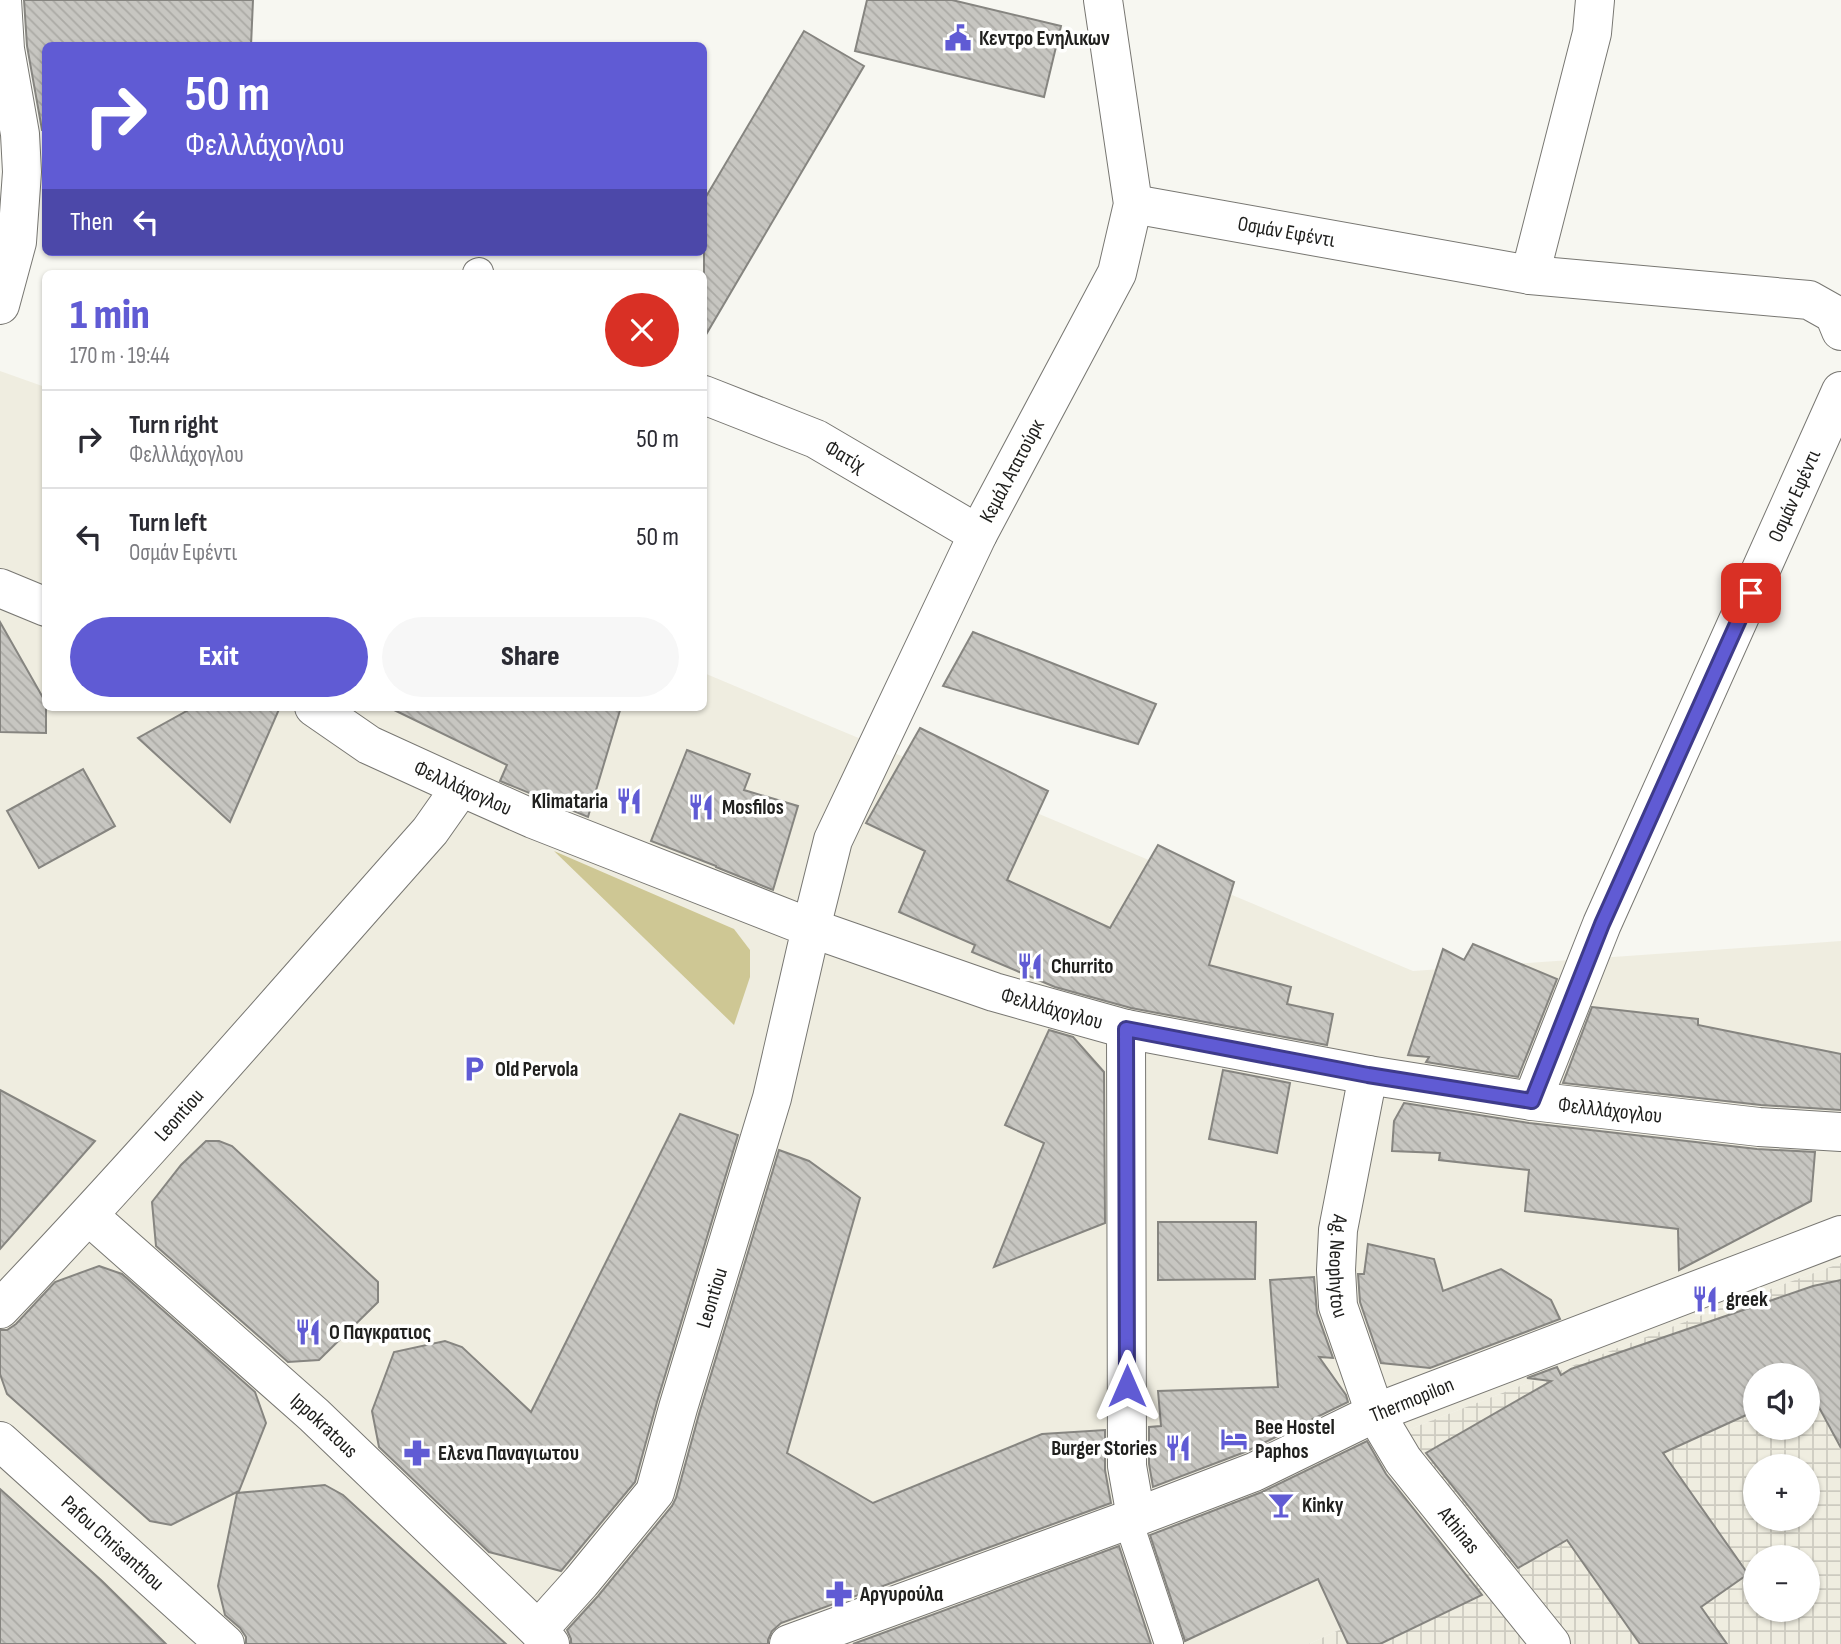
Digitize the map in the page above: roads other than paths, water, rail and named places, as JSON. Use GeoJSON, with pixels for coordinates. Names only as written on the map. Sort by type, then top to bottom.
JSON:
{"type":"FeatureCollection","features":[{"type":"Feature","properties":{"kind":"street"},"geometry":{"type":"LineString","coordinates":[[0,305],[17,242],[11,169],[20,134],[5,49],[2,0]]}},
{"type":"Feature","properties":{"kind":"street","name":"Κεμάλ Ατατούρκ"},"geometry":{"type":"LineString","coordinates":[[811,928],[833,840],[978,534],[1117,273],[1133,204],[1103,0]]}},
{"type":"Feature","properties":{"kind":"street"},"geometry":{"type":"LineString","coordinates":[[1530,275],[1592,33],[1595,0]]}},
{"type":"Feature","properties":{"kind":"street","name":"Οσμάν Εφέντι"},"geometry":{"type":"LineString","coordinates":[[1133,204],[1530,275],[1810,300],[1838,322]]}},
{"type":"Feature","properties":{"kind":"street","name":"Οσμάν Εφέντι"},"geometry":{"type":"LineString","coordinates":[[1532,1101],[1602,924],[1841,391]]}},
{"type":"Feature","properties":{"kind":"street","name":"Φατίχ"},"geometry":{"type":"LineString","coordinates":[[707,396],[816,439],[978,534]]}},
{"type":"Feature","properties":{"kind":"street"},"geometry":{"type":"LineString","coordinates":[[0,588],[42,605]]}},
{"type":"Feature","properties":{"kind":"street","name":"Φελλλάχογλου"},"geometry":{"type":"LineString","coordinates":[[320,711],[369,745],[461,787],[811,928],[994,992],[1126,1029],[1368,1075],[1532,1101],[1759,1127],[1841,1132]]}},
{"type":"Feature","properties":{"kind":"street","name":"Leontiou"},"geometry":{"type":"LineString","coordinates":[[0,1309],[89,1216],[430,831],[461,787]]}},
{"type":"Feature","properties":{"kind":"street","name":"Leontiou"},"geometry":{"type":"LineString","coordinates":[[544,1637],[581,1582],[655,1492],[772,1098],[811,928]]}},
{"type":"Feature","properties":{"kind":"street"},"geometry":{"type":"LineString","coordinates":[[1126,1029],[1128,1466],[1132,1519]]}},
{"type":"Feature","properties":{"kind":"street","name":"Ag. Neophytou"},"geometry":{"type":"LineString","coordinates":[[1368,1075],[1338,1230],[1335,1270],[1338,1306],[1375,1413]]}},
{"type":"Feature","properties":{"kind":"street","name":"Ippokratous"},"geometry":{"type":"LineString","coordinates":[[89,1216],[314,1415],[544,1637]]}},
{"type":"Feature","properties":{"kind":"street","name":"Thermopilon"},"geometry":{"type":"LineString","coordinates":[[789,1644],[1132,1519],[1254,1472],[1375,1413],[1839,1241]]}},
{"type":"Feature","properties":{"kind":"street","name":"Athinas"},"geometry":{"type":"LineString","coordinates":[[1375,1413],[1403,1460],[1551,1644]]}},
{"type":"Feature","properties":{"kind":"street","name":"Pafou Chrisanthou"},"geometry":{"type":"LineString","coordinates":[[0,1441],[225,1644]]}},
{"type":"Feature","properties":{"kind":"lane"},"geometry":{"type":"LineString","coordinates":[[1132,1519],[1170,1644]]}},
{"type":"Feature","properties":{"kind":"place","name":"Κεντρο Ενηλικων"},"geometry":{"type":"Point","coordinates":[958,38]}},
{"type":"Feature","properties":{"kind":"place","name":"Klimataria"},"geometry":{"type":"Point","coordinates":[629,801]}},
{"type":"Feature","properties":{"kind":"place","name":"Mosfilos"},"geometry":{"type":"Point","coordinates":[701,807]}},
{"type":"Feature","properties":{"kind":"place","name":"Churrito"},"geometry":{"type":"Point","coordinates":[1030,966]}},
{"type":"Feature","properties":{"kind":"place","name":"Old Pervola"},"geometry":{"type":"Point","coordinates":[474,1069]}},
{"type":"Feature","properties":{"kind":"place","name":"greek"},"geometry":{"type":"Point","coordinates":[1705,1299]}},
{"type":"Feature","properties":{"kind":"place","name":"Ο Παγκρατιος"},"geometry":{"type":"Point","coordinates":[308,1332]}},
{"type":"Feature","properties":{"kind":"place","name":"Bee Hostel Paphos"},"geometry":{"type":"Point","coordinates":[1234,1439]}},
{"type":"Feature","properties":{"kind":"place","name":"Burger Stories"},"geometry":{"type":"Point","coordinates":[1178,1448]}},
{"type":"Feature","properties":{"kind":"place","name":"Ελενα Παναγιωτου"},"geometry":{"type":"Point","coordinates":[417,1453]}},
{"type":"Feature","properties":{"kind":"place","name":"Kinky"},"geometry":{"type":"Point","coordinates":[1281,1505]}},
{"type":"Feature","properties":{"kind":"place","name":"Αργυρούλα"},"geometry":{"type":"Point","coordinates":[839,1594]}}]}
